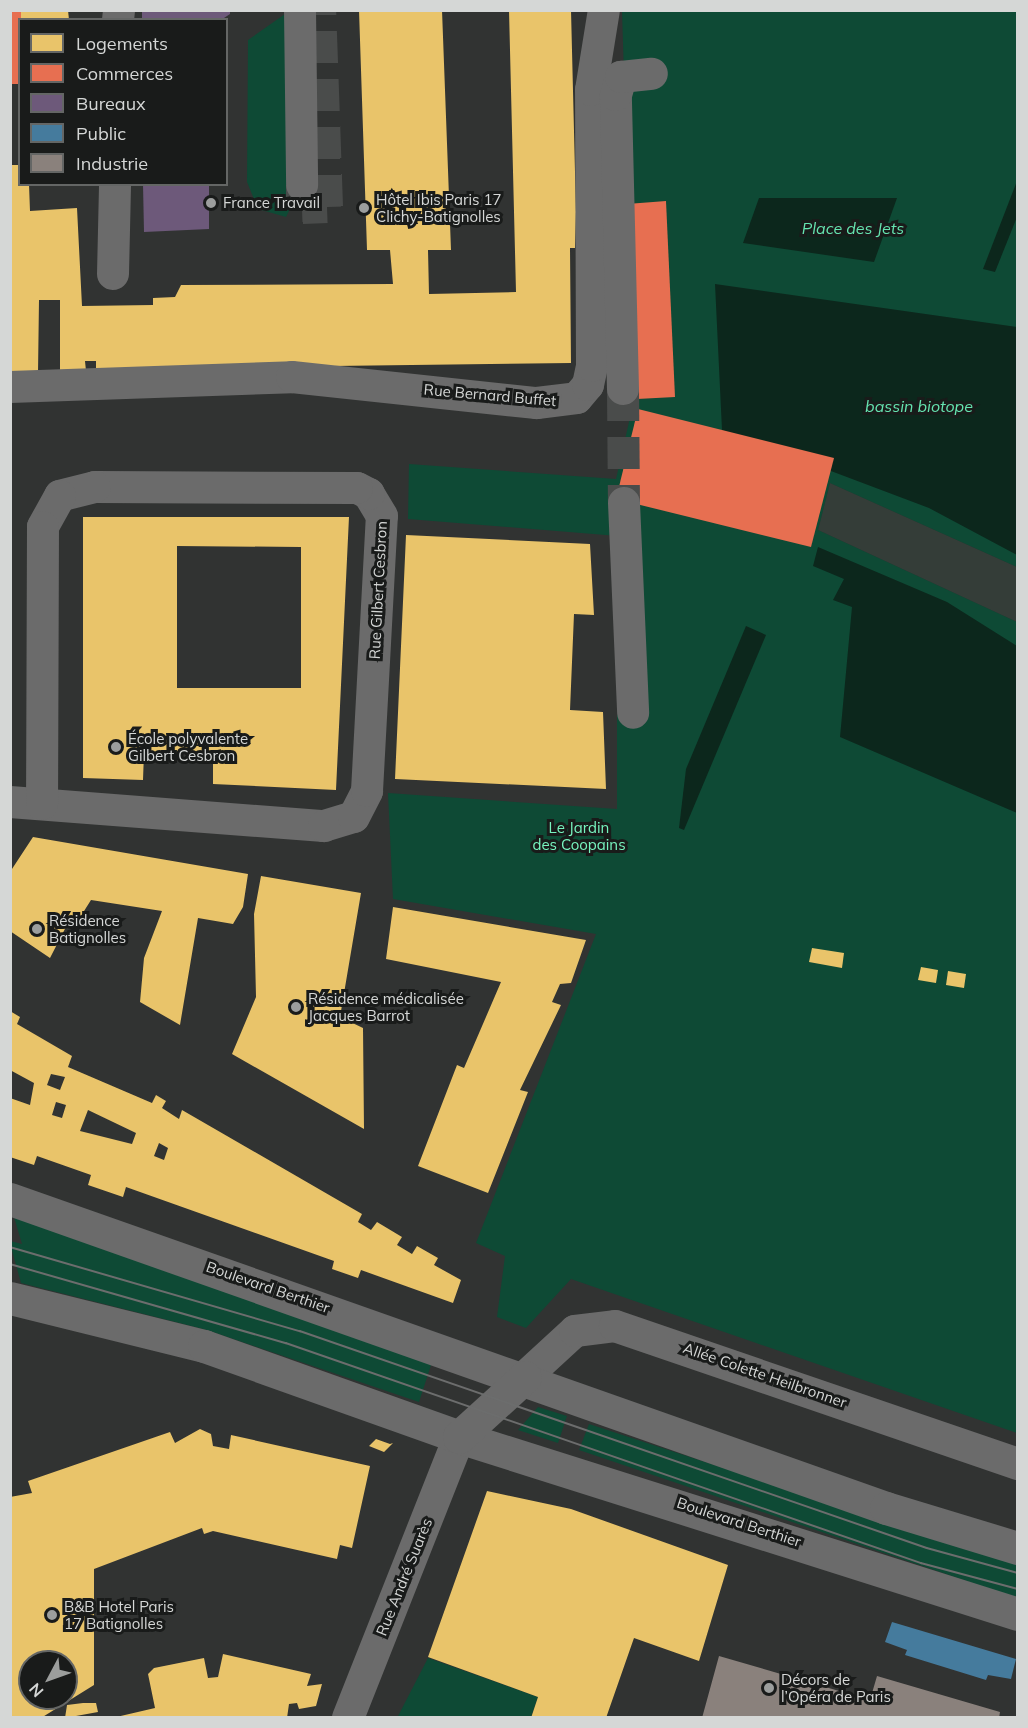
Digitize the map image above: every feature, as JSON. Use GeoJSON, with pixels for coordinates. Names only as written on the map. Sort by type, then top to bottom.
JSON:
{"type":"FeatureCollection","features":[{"type":"Feature","properties":{"kind":"main road","name":"Boulevard Berthier"},"geometry":{"type":"LineString","coordinates":[[10,1199],[525,1377],[864,1501],[1017,1548]]}},
{"type":"Feature","properties":{"kind":"main road","name":"Boulevard Berthier"},"geometry":{"type":"LineString","coordinates":[[10,1298],[204,1346],[459,1437],[1017,1614]]}},
{"type":"Feature","properties":{"kind":"main road"},"geometry":{"type":"LineString","coordinates":[[459,1437],[525,1377]]}},
{"type":"Feature","properties":{"kind":"street"},"geometry":{"type":"LineString","coordinates":[[300,10],[302,184]]}},
{"type":"Feature","properties":{"kind":"street","name":"Rue Bernard Buffet"},"geometry":{"type":"LineString","coordinates":[[10,387],[292,377],[537,403],[577,398],[588,385],[592,366],[591,90],[604,10]]}},
{"type":"Feature","properties":{"kind":"street"},"geometry":{"type":"LineString","coordinates":[[623,389],[616,95],[621,77],[652,74]]}},
{"type":"Feature","properties":{"kind":"street"},"geometry":{"type":"LineString","coordinates":[[113,274],[115,186]]}},
{"type":"Feature","properties":{"kind":"street","name":"Rue Gilbert Cesbron"},"geometry":{"type":"LineString","coordinates":[[10,802],[324,826],[354,817],[367,791],[382,516],[369,494],[357,489],[94,487],[60,496],[43,527],[42,804]]}},
{"type":"Feature","properties":{"kind":"street"},"geometry":{"type":"LineString","coordinates":[[624,503],[633,713]]}},
{"type":"Feature","properties":{"kind":"street","name":"Allée Colette Heilbronner"},"geometry":{"type":"LineString","coordinates":[[525,1377],[575,1331],[615,1326],[1017,1464]]}},
{"type":"Feature","properties":{"kind":"street","name":"Rue André Suarès"},"geometry":{"type":"LineString","coordinates":[[348,1718],[459,1437]]}},
{"type":"Feature","properties":{"kind":"shaded area"},"geometry":{"type":"Polygon","coordinates":[[[830,483],[1017,567],[1017,622],[818,530],[830,483]]]}},
{"type":"Feature","properties":{"kind":"green space","name":"Le Jardin des Coopains"},"geometry":{"type":"Polygon","coordinates":[[[622,11],[1017,11],[1017,567],[830,483],[818,530],[1017,622],[1017,1433],[571,1279],[526,1328],[497,1317],[505,1256],[476,1243],[596,934],[393,899],[388,793],[617,809],[617,715],[638,712],[630,537],[408,519],[409,464],[616,479],[634,400],[622,11]]]}},
{"type":"Feature","properties":{"kind":"green space"},"geometry":{"type":"Polygon","coordinates":[[[285,14],[289,199],[277,201],[277,206],[291,207],[286,217],[258,209],[247,182],[248,40],[285,14]]]}},
{"type":"Feature","properties":{"kind":"green space"},"geometry":{"type":"Polygon","coordinates":[[[14,1217],[432,1362],[419,1402],[207,1330],[21,1283],[10,1241],[22,1244],[14,1217]]]}},
{"type":"Feature","properties":{"kind":"green space"},"geometry":{"type":"Polygon","coordinates":[[[538,1407],[567,1416],[558,1443],[518,1430],[538,1407]]]}},
{"type":"Feature","properties":{"kind":"green space"},"geometry":{"type":"Polygon","coordinates":[[[589,1424],[1017,1564],[1017,1598],[579,1450],[589,1424]]]}},
{"type":"Feature","properties":{"kind":"green space"},"geometry":{"type":"Polygon","coordinates":[[[428,1658],[538,1697],[531,1717],[397,1718],[428,1658]]]}},
{"type":"Feature","properties":{"kind":"water"},"geometry":{"type":"Polygon","coordinates":[[[1017,181],[1017,217],[995,272],[983,269],[1017,181]]]}},
{"type":"Feature","properties":{"kind":"water","name":"Place des Jets"},"geometry":{"type":"Polygon","coordinates":[[[759,198],[897,198],[874,262],[743,243],[759,198]]]}},
{"type":"Feature","properties":{"kind":"water","name":"bassin biotope"},"geometry":{"type":"Polygon","coordinates":[[[715,284],[1017,327],[1017,555],[929,508],[722,430],[715,284]]]}},
{"type":"Feature","properties":{"kind":"water"},"geometry":{"type":"Polygon","coordinates":[[[818,547],[947,602],[1017,646],[1017,813],[840,737],[852,607],[833,600],[844,579],[813,566],[818,547]]]}},
{"type":"Feature","properties":{"kind":"water"},"geometry":{"type":"Polygon","coordinates":[[[746,626],[766,635],[684,830],[679,828],[686,769],[746,626]]]}},
{"type":"Feature","properties":{"kind":"building: Logements"},"geometry":{"type":"Polygon","coordinates":[[[21,10],[68,10],[69,18],[21,18],[21,10]]]}},
{"type":"Feature","properties":{"kind":"building: Logements"},"geometry":{"type":"Polygon","coordinates":[[[359,10],[442,10],[451,250],[428,250],[429,294],[516,292],[509,10],[571,10],[576,212],[575,248],[570,248],[571,363],[96,369],[96,361],[85,361],[86,371],[60,371],[60,300],[39,300],[38,373],[10,375],[10,165],[18,165],[18,186],[29,186],[30,211],[77,208],[82,306],[153,305],[153,298],[175,297],[181,285],[393,284],[390,250],[367,250],[359,10]]]}},
{"type":"Feature","properties":{"kind":"building: Logements"},"geometry":{"type":"Polygon","coordinates":[[[83,517],[349,517],[336,790],[213,784],[213,754],[144,753],[143,780],[83,778],[83,517]],[[177,546],[177,688],[301,688],[301,547],[177,546]]]}},
{"type":"Feature","properties":{"kind":"building: Logements"},"geometry":{"type":"Polygon","coordinates":[[[406,535],[590,544],[594,615],[574,614],[570,710],[603,712],[606,789],[395,779],[406,535]]]}},
{"type":"Feature","properties":{"kind":"building: Logements","name":"Résidence Batignolles"},"geometry":{"type":"Polygon","coordinates":[[[33,837],[248,874],[243,907],[233,924],[198,918],[180,1025],[140,1002],[144,958],[162,911],[91,900],[74,927],[68,923],[50,958],[10,931],[10,872],[33,837]]]}},
{"type":"Feature","properties":{"kind":"building: Logements","name":"Résidence médicalisée Jacques Barrot"},"geometry":{"type":"Polygon","coordinates":[[[261,876],[361,893],[340,1017],[363,1028],[364,1129],[232,1054],[256,997],[254,914],[261,876]]]}},
{"type":"Feature","properties":{"kind":"building: Logements"},"geometry":{"type":"Polygon","coordinates":[[[393,907],[586,940],[571,983],[560,984],[552,1002],[561,1005],[520,1090],[528,1092],[488,1193],[418,1166],[457,1065],[464,1068],[501,982],[386,959],[393,907]]]}},
{"type":"Feature","properties":{"kind":"building: Logements"},"geometry":{"type":"Polygon","coordinates":[[[812,948],[844,953],[842,968],[809,962],[812,948]]]}},
{"type":"Feature","properties":{"kind":"building: Logements"},"geometry":{"type":"Polygon","coordinates":[[[921,967],[938,970],[936,983],[918,980],[921,967]]]}},
{"type":"Feature","properties":{"kind":"building: Logements"},"geometry":{"type":"Polygon","coordinates":[[[948,971],[966,974],[964,988],[946,985],[948,971]]]}},
{"type":"Feature","properties":{"kind":"building: Logements"},"geometry":{"type":"Polygon","coordinates":[[[10,1011],[20,1017],[17,1024],[72,1056],[68,1067],[152,1103],[156,1095],[166,1101],[162,1108],[179,1119],[182,1110],[362,1214],[358,1222],[371,1230],[377,1222],[402,1237],[397,1245],[412,1254],[417,1246],[438,1258],[434,1265],[461,1280],[453,1303],[361,1270],[358,1278],[332,1269],[334,1261],[126,1187],[123,1197],[88,1185],[91,1175],[37,1156],[34,1165],[10,1157],[10,1098],[30,1105],[34,1083],[10,1070],[10,1011]],[[51,1074],[47,1085],[60,1090],[65,1077],[51,1074]],[[56,1102],[52,1115],[62,1118],[66,1105],[56,1102]],[[88,1110],[80,1131],[132,1144],[136,1133],[88,1110]],[[159,1143],[154,1156],[164,1160],[168,1148],[159,1143]]]}},
{"type":"Feature","properties":{"kind":"building: Logements","name":"B&B Hotel Paris 17 Batignolles"},"geometry":{"type":"Polygon","coordinates":[[[200,1429],[211,1434],[213,1446],[229,1449],[231,1435],[370,1466],[352,1548],[340,1545],[337,1559],[213,1531],[204,1534],[202,1528],[94,1569],[94,1685],[78,1695],[78,1650],[18,1650],[18,1710],[54,1710],[41,1718],[10,1718],[10,1497],[32,1493],[28,1481],[170,1432],[175,1443],[200,1429]]]}},
{"type":"Feature","properties":{"kind":"building: Logements"},"geometry":{"type":"Polygon","coordinates":[[[376,1439],[393,1443],[384,1452],[369,1446],[376,1439]]]}},
{"type":"Feature","properties":{"kind":"building: Logements"},"geometry":{"type":"Polygon","coordinates":[[[487,1491],[571,1509],[728,1565],[699,1661],[634,1638],[606,1718],[531,1718],[538,1697],[428,1657],[487,1491]]]}},
{"type":"Feature","properties":{"kind":"building: Logements","name":"B&B Hotel Paris 17 Batignolles"},"geometry":{"type":"Polygon","coordinates":[[[223,1654],[311,1674],[307,1686],[322,1684],[316,1706],[299,1709],[297,1703],[289,1704],[287,1718],[112,1718],[155,1708],[148,1674],[154,1668],[204,1658],[208,1678],[218,1677],[223,1654]]]}},
{"type":"Feature","properties":{"kind":"building: Logements"},"geometry":{"type":"Polygon","coordinates":[[[96,1703],[98,1712],[65,1718],[66,1710],[78,1710],[78,1704],[96,1703]]]}},
{"type":"Feature","properties":{"kind":"building: Commerces"},"geometry":{"type":"Polygon","coordinates":[[[10,10],[21,10],[21,18],[18,18],[18,84],[10,84],[10,10]]]}},
{"type":"Feature","properties":{"kind":"building: Commerces"},"geometry":{"type":"Polygon","coordinates":[[[666,201],[675,397],[637,399],[627,204],[666,201]]]}},
{"type":"Feature","properties":{"kind":"building: Commerces"},"geometry":{"type":"Polygon","coordinates":[[[638,409],[834,458],[811,547],[616,499],[638,409]]]}},
{"type":"Feature","properties":{"kind":"building: Bureaux"},"geometry":{"type":"Polygon","coordinates":[[[142,10],[230,10],[230,14],[224,18],[142,18],[142,10]]]}},
{"type":"Feature","properties":{"kind":"building: Bureaux"},"geometry":{"type":"Polygon","coordinates":[[[143,186],[209,186],[209,229],[144,232],[143,186]]]}},
{"type":"Feature","properties":{"kind":"building: Public"},"geometry":{"type":"Polygon","coordinates":[[[892,1622],[1016,1659],[1011,1679],[988,1675],[986,1680],[905,1655],[907,1650],[885,1642],[892,1622]]]}},
{"type":"Feature","properties":{"kind":"building: Industrie","name":"Décors de l’Opéra de Paris"},"geometry":{"type":"Polygon","coordinates":[[[719,1656],[870,1700],[877,1676],[1000,1712],[999,1718],[702,1718],[719,1656]]]}},
{"type":"Feature","properties":{"kind":"tunnel"},"geometry":{"type":"LineString","coordinates":[[302,185],[302,208],[327,207],[320,10]]}},
{"type":"Feature","properties":{"kind":"tunnel"},"geometry":{"type":"LineString","coordinates":[[623,389],[624,503]]}},
{"type":"Feature","properties":{"kind":"tram line"},"geometry":{"type":"LineString","coordinates":[[10,1247],[300,1331],[927,1548],[1018,1573]]}},
{"type":"Feature","properties":{"kind":"tram line"},"geometry":{"type":"LineString","coordinates":[[10,1264],[286,1343],[921,1563],[1018,1589]]}},
{"type":"Feature","properties":{"kind":"place","name":"France Travail"},"geometry":{"type":"Point","coordinates":[211,203]}},
{"type":"Feature","properties":{"kind":"place","name":"Hôtel Ibis Paris 17 Clichy-Batignolles"},"geometry":{"type":"Point","coordinates":[364,208]}},
{"type":"Feature","properties":{"kind":"place","name":"École polyvalente Gilbert Cesbron"},"geometry":{"type":"Point","coordinates":[116,747]}},
{"type":"Feature","properties":{"kind":"place","name":"Résidence Batignolles"},"geometry":{"type":"Point","coordinates":[37,929]}},
{"type":"Feature","properties":{"kind":"place","name":"Résidence médicalisée Jacques Barrot"},"geometry":{"type":"Point","coordinates":[296,1007]}},
{"type":"Feature","properties":{"kind":"place","name":"B&B Hotel Paris 17 Batignolles"},"geometry":{"type":"Point","coordinates":[52,1615]}},
{"type":"Feature","properties":{"kind":"place","name":"Décors de l’Opéra de Paris"},"geometry":{"type":"Point","coordinates":[769,1688]}}]}
